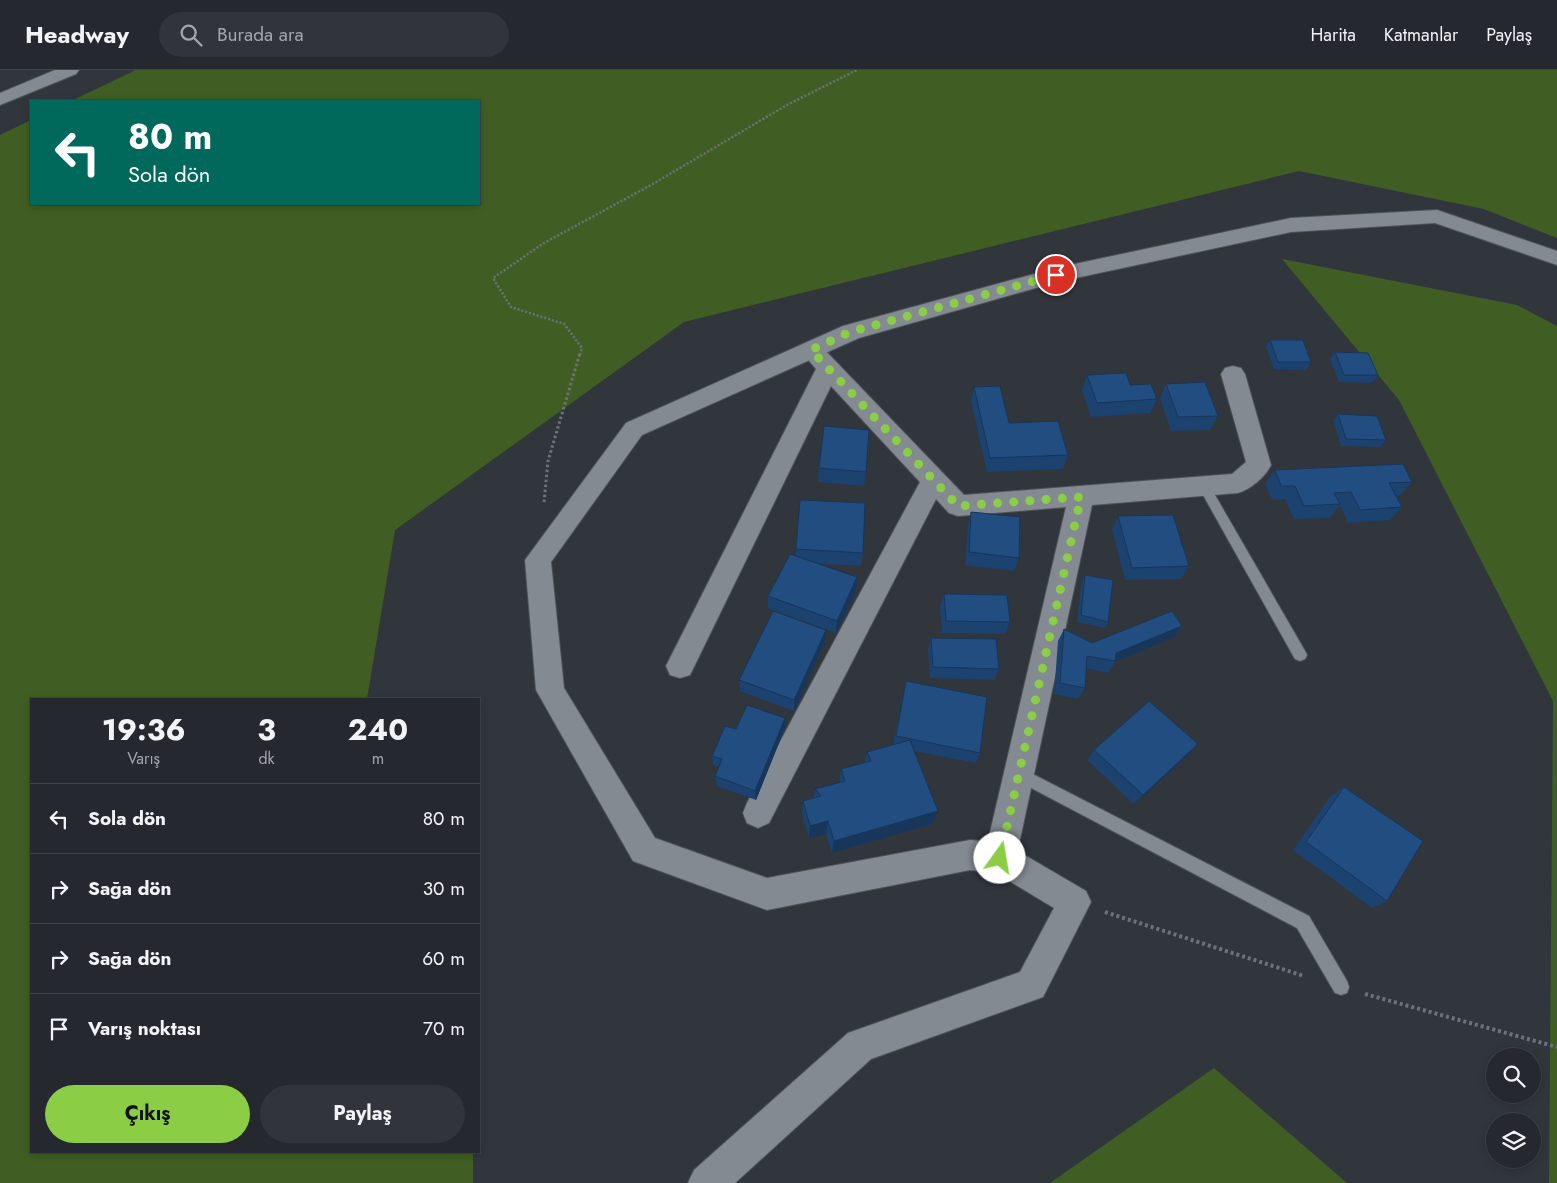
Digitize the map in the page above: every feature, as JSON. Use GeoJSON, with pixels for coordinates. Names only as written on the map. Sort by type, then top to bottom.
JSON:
{"type":"FeatureCollection","features":[{"type":"Feature","properties":{"kind":"street"},"geometry":{"type":"LineString","coordinates":[[0,100],[70,70]]}},
{"type":"Feature","properties":{"kind":"street"},"geometry":{"type":"LineString","coordinates":[[707,1183],[860,1045],[1030,985],[1075,902],[1000,858],[970,854],[767,894],[644,850],[550,690],[538,560],[634,429],[820,359],[850,332],[1056,275],[1291,225],[1437,216],[1557,258]]}},
{"type":"Feature","properties":{"kind":"street"},"geometry":{"type":"LineString","coordinates":[[820,359],[958,506],[1238,483],[1259,465],[1233,374]]}},
{"type":"Feature","properties":{"kind":"street"},"geometry":{"type":"LineString","coordinates":[[680,666],[820,359]]}},
{"type":"Feature","properties":{"kind":"street"},"geometry":{"type":"LineString","coordinates":[[758,813],[934,479]]}},
{"type":"Feature","properties":{"kind":"street"},"geometry":{"type":"LineString","coordinates":[[1000,858],[1081,497]]}},
{"type":"Feature","properties":{"kind":"lane"},"geometry":{"type":"LineString","coordinates":[[1204,486],[1300,655]]}},
{"type":"Feature","properties":{"kind":"lane"},"geometry":{"type":"LineString","coordinates":[[1018,774],[1304,922],[1342,987]]}},
{"type":"Feature","properties":{"kind":"path"},"geometry":{"type":"LineString","coordinates":[[543,511],[548,461],[582,348],[564,324],[511,307],[493,278],[544,243],[651,185],[787,105],[857,70]]}},
{"type":"Feature","properties":{"kind":"green space"},"geometry":{"type":"Polygon","coordinates":[[[136,70],[1557,70],[1557,238],[1484,209],[1299,171],[684,322],[395,530],[367,698],[30,698],[30,1153],[473,1153],[473,1183],[0,1183],[0,135],[30,120],[30,205],[480,205],[480,100],[73,100],[136,70]]]}},
{"type":"Feature","properties":{"kind":"green space"},"geometry":{"type":"Polygon","coordinates":[[[1282,259],[1517,305],[1557,326],[1557,1183],[1549,1183],[1553,701],[1399,400],[1282,259]]]}},
{"type":"Feature","properties":{"kind":"green space"},"geometry":{"type":"Polygon","coordinates":[[[1214,1068],[1347,1183],[1050,1183],[1214,1068]]]}},
{"type":"Feature","properties":{"kind":"building"},"geometry":{"type":"Polygon","coordinates":[[[1270,340],[1303,340],[1311,362],[1278,362],[1270,340]]]}},
{"type":"Feature","properties":{"kind":"building"},"geometry":{"type":"Polygon","coordinates":[[[1335,352],[1368,353],[1378,375],[1344,375],[1335,352]]]}},
{"type":"Feature","properties":{"kind":"building"},"geometry":{"type":"Polygon","coordinates":[[[1126,373],[1130,385],[1151,384],[1157,399],[1097,403],[1087,375],[1126,373]]]}},
{"type":"Feature","properties":{"kind":"building"},"geometry":{"type":"Polygon","coordinates":[[[1205,382],[1218,416],[1178,417],[1166,384],[1205,382]]]}},
{"type":"Feature","properties":{"kind":"building"},"geometry":{"type":"Polygon","coordinates":[[[1000,386],[1009,423],[1058,421],[1068,455],[990,458],[974,387],[1000,386]]]}},
{"type":"Feature","properties":{"kind":"building"},"geometry":{"type":"Polygon","coordinates":[[[1338,414],[1377,416],[1386,440],[1346,439],[1338,414]]]}},
{"type":"Feature","properties":{"kind":"building"},"geometry":{"type":"Polygon","coordinates":[[[824,426],[869,430],[866,472],[819,468],[824,426]]]}},
{"type":"Feature","properties":{"kind":"building"},"geometry":{"type":"Polygon","coordinates":[[[1403,464],[1412,482],[1389,483],[1402,507],[1360,510],[1351,492],[1334,493],[1340,504],[1304,506],[1295,486],[1281,486],[1275,470],[1403,464]]]}},
{"type":"Feature","properties":{"kind":"building"},"geometry":{"type":"Polygon","coordinates":[[[800,500],[865,503],[863,553],[796,549],[800,500]]]}},
{"type":"Feature","properties":{"kind":"building"},"geometry":{"type":"Polygon","coordinates":[[[971,512],[1020,517],[1019,558],[969,552],[971,512]]]}},
{"type":"Feature","properties":{"kind":"building"},"geometry":{"type":"Polygon","coordinates":[[[1173,515],[1189,566],[1132,568],[1118,516],[1173,515]]]}},
{"type":"Feature","properties":{"kind":"building"},"geometry":{"type":"Polygon","coordinates":[[[790,554],[857,577],[837,621],[768,596],[790,554]]]}},
{"type":"Feature","properties":{"kind":"building"},"geometry":{"type":"Polygon","coordinates":[[[1085,575],[1113,580],[1108,622],[1081,615],[1085,575]]]}},
{"type":"Feature","properties":{"kind":"building"},"geometry":{"type":"Polygon","coordinates":[[[944,594],[1007,595],[1010,622],[946,621],[944,594]]]}},
{"type":"Feature","properties":{"kind":"building"},"geometry":{"type":"Polygon","coordinates":[[[773,611],[826,630],[794,700],[739,680],[773,611]]]}},
{"type":"Feature","properties":{"kind":"building"},"geometry":{"type":"Polygon","coordinates":[[[1172,611],[1182,626],[1116,653],[1115,661],[1087,656],[1085,688],[1060,683],[1064,629],[1092,643],[1172,611]]]}},
{"type":"Feature","properties":{"kind":"building"},"geometry":{"type":"Polygon","coordinates":[[[931,638],[996,639],[999,669],[933,667],[931,638]]]}},
{"type":"Feature","properties":{"kind":"building"},"geometry":{"type":"Polygon","coordinates":[[[906,681],[987,697],[980,753],[896,736],[906,681]]]}},
{"type":"Feature","properties":{"kind":"building"},"geometry":{"type":"Polygon","coordinates":[[[1149,701],[1198,744],[1143,795],[1094,750],[1149,701]]]}},
{"type":"Feature","properties":{"kind":"building"},"geometry":{"type":"Polygon","coordinates":[[[747,705],[785,718],[755,791],[715,776],[722,759],[712,756],[725,726],[736,729],[747,705]]]}},
{"type":"Feature","properties":{"kind":"building"},"geometry":{"type":"Polygon","coordinates":[[[910,740],[938,811],[834,841],[828,821],[810,826],[803,801],[821,796],[815,789],[845,781],[841,769],[871,761],[867,752],[910,740]]]}},
{"type":"Feature","properties":{"kind":"building"},"geometry":{"type":"Polygon","coordinates":[[[1344,787],[1423,841],[1387,901],[1306,842],[1344,787]]]}},
{"type":"Feature","properties":{"kind":"route"},"geometry":{"type":"LineString","coordinates":[[1000,858],[1081,497],[958,506],[811,350],[850,332],[1056,275]]}}]}
